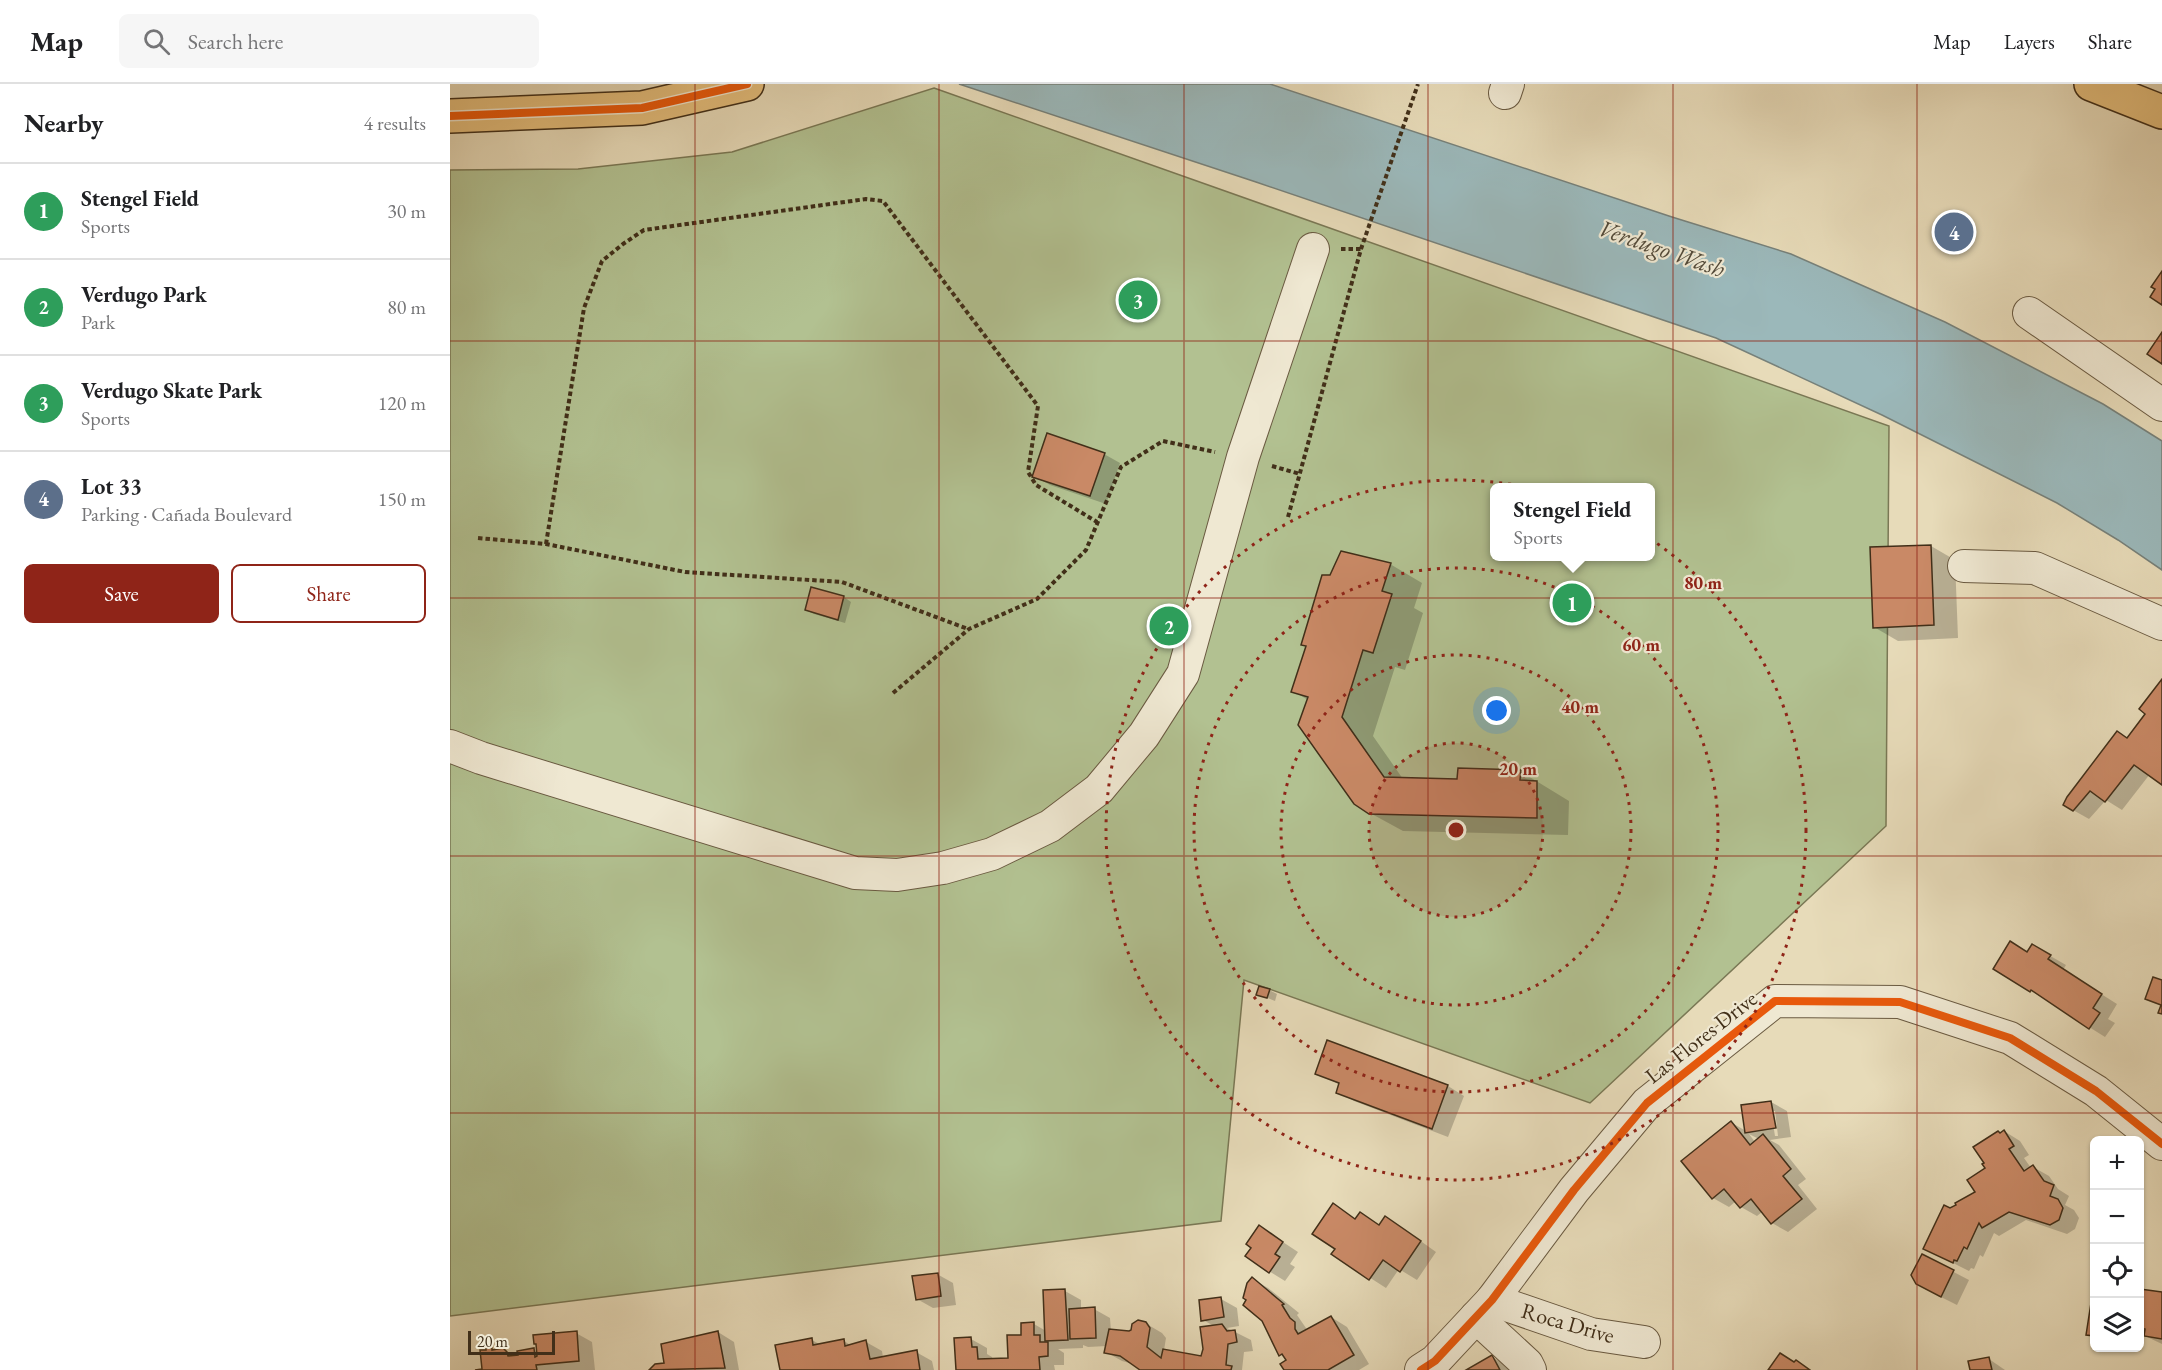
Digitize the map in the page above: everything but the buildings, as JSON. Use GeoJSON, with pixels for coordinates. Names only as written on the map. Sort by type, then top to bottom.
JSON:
{"type":"FeatureCollection","features":[{"type":"Feature","properties":{"kind":"main road"},"geometry":{"type":"LineString","coordinates":[[450,116],[642,108],[747,84]]}},
{"type":"Feature","properties":{"kind":"main road"},"geometry":{"type":"LineString","coordinates":[[2091,84],[2162,112]]}},
{"type":"Feature","properties":{"kind":"street"},"geometry":{"type":"LineString","coordinates":[[450,746],[481,758],[855,873],[897,875],[944,868],[992,854],[1050,826],[1099,789],[1144,735],[1183,674],[1243,458],[1325,249]]}},
{"type":"Feature","properties":{"kind":"street"},"geometry":{"type":"LineString","coordinates":[[2029,313],[2162,405]]}},
{"type":"Feature","properties":{"kind":"street"},"geometry":{"type":"LineString","coordinates":[[1964,566],[2035,568],[2162,624]]}},
{"type":"Feature","properties":{"kind":"street","name":"Las Flores Drive"},"geometry":{"type":"LineString","coordinates":[[1421,1370],[1435,1361],[1484,1308],[1574,1190],[1647,1103],[1775,1001],[1900,1002],[2010,1038],[2096,1091],[2162,1144]]}},
{"type":"Feature","properties":{"kind":"street"},"geometry":{"type":"LineString","coordinates":[[1484,1308],[1530,1370]]}},
{"type":"Feature","properties":{"kind":"street","name":"Roca Drive"},"geometry":{"type":"LineString","coordinates":[[1484,1308],[1591,1334],[1644,1342]]}},
{"type":"Feature","properties":{"kind":"path"},"geometry":{"type":"LineString","coordinates":[[1288,516],[1361,249],[1418,84]]}},
{"type":"Feature","properties":{"kind":"path"},"geometry":{"type":"LineString","coordinates":[[546,544],[584,308],[602,261],[644,230],[866,199],[882,201],[1038,406],[1028,472],[1036,484],[1098,522]]}},
{"type":"Feature","properties":{"kind":"path"},"geometry":{"type":"LineString","coordinates":[[1325,249],[1361,249]]}},
{"type":"Feature","properties":{"kind":"path"},"geometry":{"type":"LineString","coordinates":[[893,693],[969,629],[1037,599],[1086,550],[1121,467],[1163,441],[1243,458],[1300,474]]}},
{"type":"Feature","properties":{"kind":"path"},"geometry":{"type":"LineString","coordinates":[[478,538],[546,544],[685,572],[842,582],[969,629]]}},
{"type":"Feature","properties":{"kind":"green space"},"geometry":{"type":"Polygon","coordinates":[[[934,88],[1889,426],[1886,826],[1590,1103],[1244,980],[1221,1221],[450,1316],[450,170],[578,169],[732,152],[934,88]]]}},
{"type":"Feature","properties":{"kind":"water","name":"Verdugo Wash"},"geometry":{"type":"Polygon","coordinates":[[[959,84],[1270,84],[1791,254],[1945,322],[2103,404],[2162,441],[2162,570],[2057,503],[1882,415],[1716,338],[959,84]]]}},
{"type":"Feature","properties":{"kind":"cycle path"},"geometry":{"type":"LineString","coordinates":[[450,116],[642,108],[747,84]]}},
{"type":"Feature","properties":{"kind":"cycle path"},"geometry":{"type":"LineString","coordinates":[[1421,1370],[1435,1361],[1492,1300],[1574,1190],[1647,1103],[1775,1001],[1900,1002],[2010,1038],[2096,1091],[2162,1144]]}},
{"type":"Feature","properties":{"kind":"place","name":"Lot 33"},"geometry":{"type":"Point","coordinates":[1954,232]}},
{"type":"Feature","properties":{"kind":"place","name":"Verdugo Skate Park"},"geometry":{"type":"Point","coordinates":[1138,300]}},
{"type":"Feature","properties":{"kind":"place","name":"Stengel Field"},"geometry":{"type":"Point","coordinates":[1572,603]}},
{"type":"Feature","properties":{"kind":"place","name":"Verdugo Park"},"geometry":{"type":"Point","coordinates":[1169,626]}}]}
